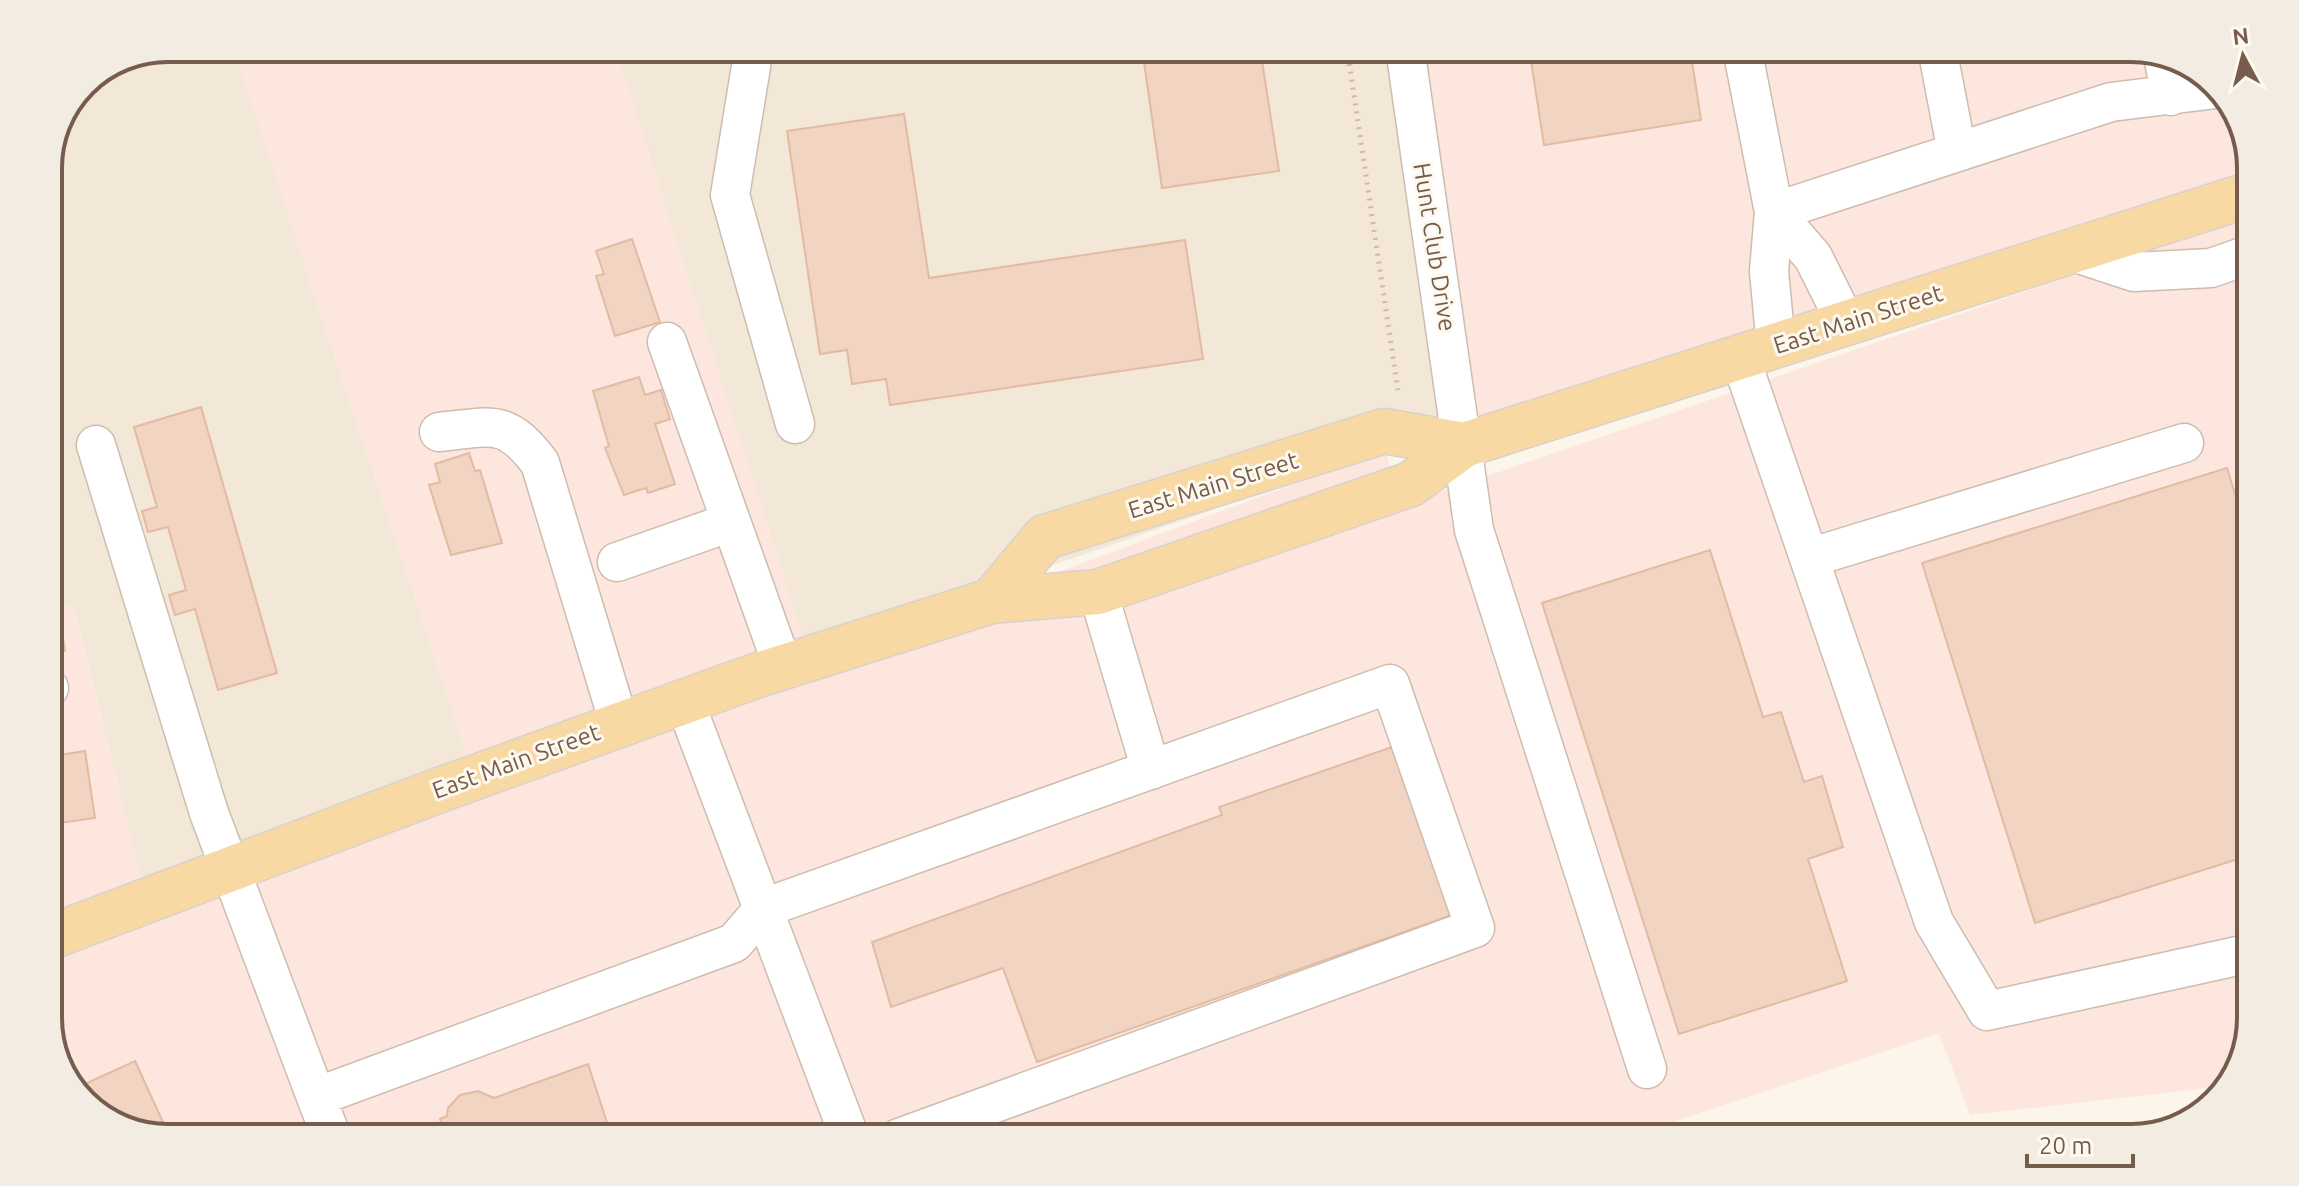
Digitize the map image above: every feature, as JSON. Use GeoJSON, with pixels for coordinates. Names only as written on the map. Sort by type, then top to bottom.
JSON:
{"type":"FeatureCollection","features":[{"type":"Feature","properties":{"kind":"main road","name":"East Main Street"},"geometry":{"type":"LineString","coordinates":[[62,933],[684,700],[991,601],[1098,592],[1411,484],[1464,445],[2237,198]]}},
{"type":"Feature","properties":{"kind":"main road","name":"East Main Street"},"geometry":{"type":"LineString","coordinates":[[991,601],[1045,537],[1384,431],[1464,445]]}},
{"type":"Feature","properties":{"kind":"street"},"geometry":{"type":"LineString","coordinates":[[752,62],[730,195],[795,424]]}},
{"type":"Feature","properties":{"kind":"street","name":"Hunt Club Drive"},"geometry":{"type":"LineString","coordinates":[[1407,62],[1474,530],[1647,1069]]}},
{"type":"Feature","properties":{"kind":"street"},"geometry":{"type":"LineString","coordinates":[[1745,62],[1774,212],[1758,351],[1809,558],[1934,922],[1987,1011],[2237,956]]}},
{"type":"Feature","properties":{"kind":"street"},"geometry":{"type":"LineString","coordinates":[[1940,62],[1957,152]]}},
{"type":"Feature","properties":{"kind":"street"},"geometry":{"type":"LineString","coordinates":[[2166,69],[2171,96]]}},
{"type":"Feature","properties":{"kind":"street"},"geometry":{"type":"LineString","coordinates":[[1774,212],[2111,102],[2203,91]]}},
{"type":"Feature","properties":{"kind":"street"},"geometry":{"type":"LineString","coordinates":[[1774,212],[1813,257],[1846,323]]}},
{"type":"Feature","properties":{"kind":"street"},"geometry":{"type":"LineString","coordinates":[[2070,251],[2134,272],[2211,268],[2237,259]]}},
{"type":"Feature","properties":{"kind":"street"},"geometry":{"type":"LineString","coordinates":[[667,342],[783,667]]}},
{"type":"Feature","properties":{"kind":"street"},"geometry":{"type":"LineString","coordinates":[[439,432],[493,427],[519,436],[540,463],[619,723]]}},
{"type":"Feature","properties":{"kind":"street"},"geometry":{"type":"LineString","coordinates":[[1809,558],[2184,443]]}},
{"type":"Feature","properties":{"kind":"street"},"geometry":{"type":"LineString","coordinates":[[96,445],[209,813],[233,868],[327,1124]]}},
{"type":"Feature","properties":{"kind":"street"},"geometry":{"type":"LineString","coordinates":[[617,562],[731,522]]}},
{"type":"Feature","properties":{"kind":"street"},"geometry":{"type":"LineString","coordinates":[[1098,592],[1151,770]]}},
{"type":"Feature","properties":{"kind":"street"},"geometry":{"type":"LineString","coordinates":[[316,1097],[734,943],[764,908],[1390,684],[1475,928],[937,1124]]}},
{"type":"Feature","properties":{"kind":"street"},"geometry":{"type":"LineString","coordinates":[[684,700],[845,1124]]}},
{"type":"Feature","properties":{"kind":"path"},"geometry":{"type":"LineString","coordinates":[[1349,62],[1398,391]]}},
{"type":"Feature","properties":{"kind":"shaded area"},"geometry":{"type":"Polygon","coordinates":[[[168,62],[238,62],[471,768],[144,891],[73,606],[62,607],[64,147],[80,109],[93,93],[128,70],[168,62]]]}},
{"type":"Feature","properties":{"kind":"shaded area"},"geometry":{"type":"Polygon","coordinates":[[[238,62],[619,62],[807,650],[471,768],[238,62]]]}},
{"type":"Feature","properties":{"kind":"shaded area"},"geometry":{"type":"Polygon","coordinates":[[[619,62],[1392,62],[1447,429],[807,650],[619,62]]]}},
{"type":"Feature","properties":{"kind":"shaded area"},"geometry":{"type":"Polygon","coordinates":[[[1420,62],[2145,63],[2178,73],[2201,88],[2203,96],[2211,98],[2226,121],[2235,147],[2237,184],[1477,428],[1420,62]]]}},
{"type":"Feature","properties":{"kind":"shaded area"},"geometry":{"type":"Polygon","coordinates":[[[2237,219],[2237,1018],[2233,1045],[2219,1077],[2211,1088],[1970,1115],[1939,1033],[1667,1124],[168,1124],[141,1120],[109,1106],[88,1088],[73,1065],[62,1025],[62,945],[1385,450],[1403,505],[2237,219]]]}},
{"type":"Feature","properties":{"kind":"shaded area"},"geometry":{"type":"Polygon","coordinates":[[[72,605],[144,891],[62,922],[62,607],[72,605]]]}},
{"type":"Feature","properties":{"kind":"building"},"geometry":{"type":"Polygon","coordinates":[[[1144,62],[1262,62],[1279,171],[1162,188],[1144,62]]]}},
{"type":"Feature","properties":{"kind":"building"},"geometry":{"type":"Polygon","coordinates":[[[1531,62],[1692,62],[1701,120],[1544,145],[1531,62]]]}},
{"type":"Feature","properties":{"kind":"building"},"geometry":{"type":"Polygon","coordinates":[[[904,114],[929,278],[1185,240],[1203,359],[890,405],[886,379],[852,384],[847,350],[820,354],[787,131],[904,114]]]}},
{"type":"Feature","properties":{"kind":"building"},"geometry":{"type":"Polygon","coordinates":[[[632,239],[660,322],[615,336],[596,276],[604,274],[596,251],[632,239]]]}},
{"type":"Feature","properties":{"kind":"building"},"geometry":{"type":"Polygon","coordinates":[[[639,377],[645,395],[661,390],[670,419],[655,424],[675,484],[648,493],[646,488],[624,495],[605,448],[609,446],[593,391],[639,377]]]}},
{"type":"Feature","properties":{"kind":"building"},"geometry":{"type":"Polygon","coordinates":[[[201,407],[277,673],[218,690],[195,609],[175,615],[169,595],[186,590],[168,527],[148,532],[142,511],[157,507],[134,427],[201,407]]]}},
{"type":"Feature","properties":{"kind":"building"},"geometry":{"type":"Polygon","coordinates":[[[469,453],[475,471],[480,470],[502,543],[451,555],[429,485],[440,482],[435,464],[469,453]]]}},
{"type":"Feature","properties":{"kind":"building"},"geometry":{"type":"Polygon","coordinates":[[[2227,468],[2237,500],[2237,859],[2035,923],[1922,563],[2227,468]]]}},
{"type":"Feature","properties":{"kind":"building"},"geometry":{"type":"Polygon","coordinates":[[[1710,550],[1763,717],[1781,712],[1804,782],[1822,776],[1843,847],[1808,859],[1847,981],[1679,1034],[1542,603],[1710,550]]]}},
{"type":"Feature","properties":{"kind":"building"},"geometry":{"type":"Polygon","coordinates":[[[1395,746],[1455,914],[1037,1062],[1003,968],[891,1007],[872,942],[1222,815],[1219,807],[1395,746]]]}},
{"type":"Feature","properties":{"kind":"building"},"geometry":{"type":"Polygon","coordinates":[[[85,751],[95,818],[62,823],[62,755],[85,751]]]}},
{"type":"Feature","properties":{"kind":"building"},"geometry":{"type":"Polygon","coordinates":[[[135,1061],[164,1124],[121,1113],[98,1098],[85,1084],[135,1061]]]}},
{"type":"Feature","properties":{"kind":"building"},"geometry":{"type":"Polygon","coordinates":[[[588,1064],[607,1124],[442,1124],[440,1119],[447,1116],[448,1108],[460,1095],[478,1091],[494,1098],[588,1064]]]}}]}
